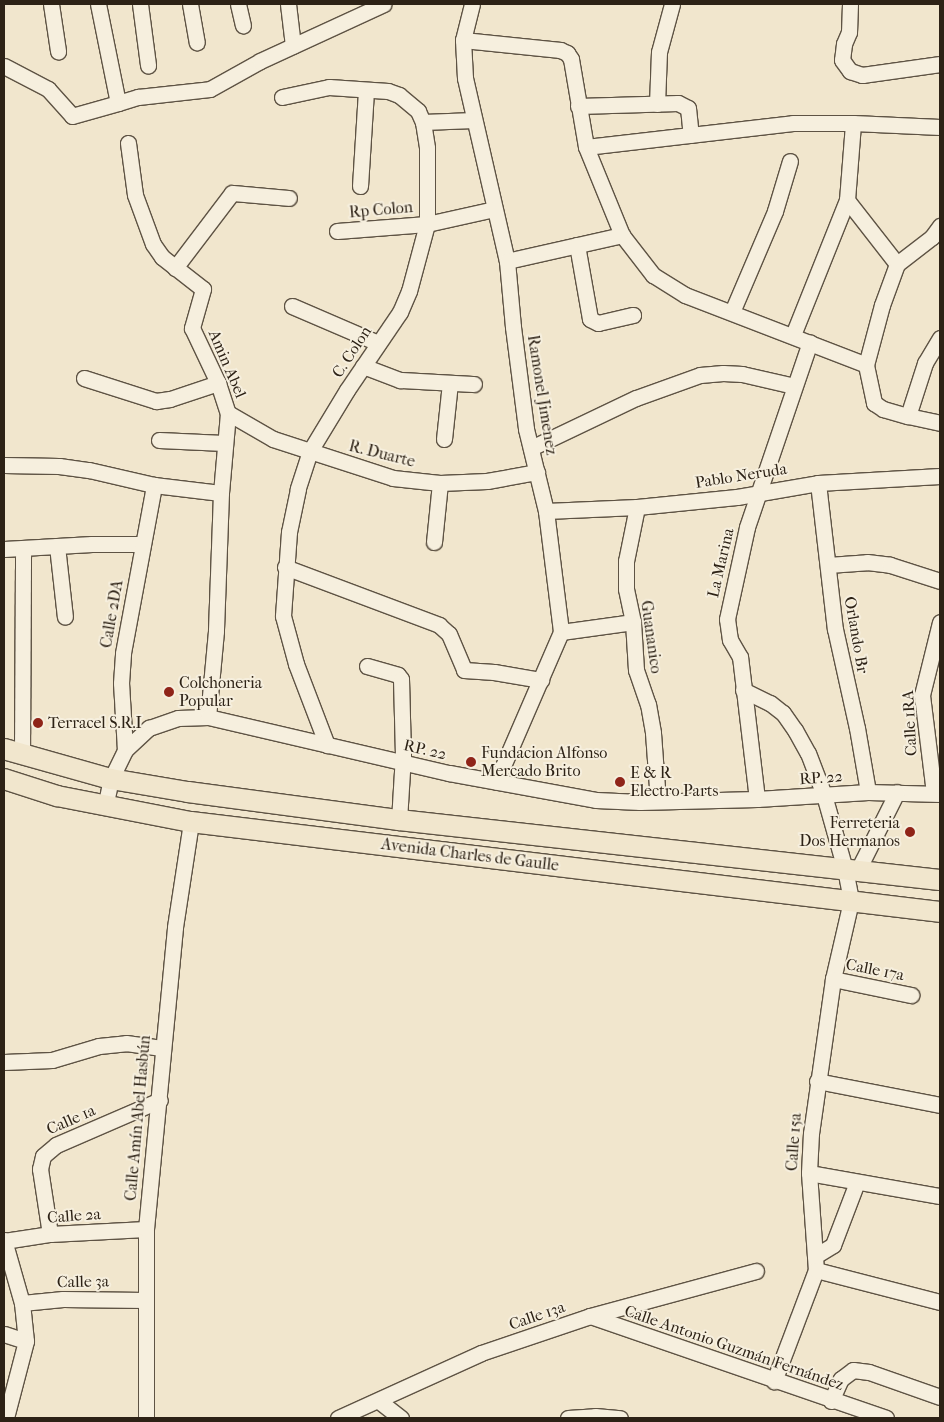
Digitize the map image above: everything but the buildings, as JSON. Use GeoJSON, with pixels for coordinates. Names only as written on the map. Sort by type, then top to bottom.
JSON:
{"type":"FeatureCollection","features":[{"type":"Feature","properties":{"kind":"main road","name":"Avenida Charles de Gaulle"},"geometry":{"type":"LineString","coordinates":[[13,751],[111,779],[188,792],[399,820],[940,880]]}},
{"type":"Feature","properties":{"kind":"main road","name":"Avenida Charles de Gaulle"},"geometry":{"type":"LineString","coordinates":[[4,779],[57,796],[105,807],[191,822],[940,912]]}},
{"type":"Feature","properties":{"kind":"street"},"geometry":{"type":"LineString","coordinates":[[51,4],[58,51]]}},
{"type":"Feature","properties":{"kind":"street"},"geometry":{"type":"LineString","coordinates":[[98,4],[118,103]]}},
{"type":"Feature","properties":{"kind":"street"},"geometry":{"type":"LineString","coordinates":[[140,4],[148,66]]}},
{"type":"Feature","properties":{"kind":"street"},"geometry":{"type":"LineString","coordinates":[[190,4],[197,42]]}},
{"type":"Feature","properties":{"kind":"street"},"geometry":{"type":"LineString","coordinates":[[238,4],[242,24]]}},
{"type":"Feature","properties":{"kind":"street"},"geometry":{"type":"LineString","coordinates":[[288,4],[293,46]]}},
{"type":"Feature","properties":{"kind":"street"},"geometry":{"type":"LineString","coordinates":[[4,66],[48,89],[70,115],[138,97],[210,90],[260,61],[384,4]]}},
{"type":"Feature","properties":{"kind":"street","name":"Ramonel Jimenez"},"geometry":{"type":"LineString","coordinates":[[472,4],[463,40],[465,78],[507,261],[518,378],[526,429],[546,511],[561,632],[511,743],[496,782]]}},
{"type":"Feature","properties":{"kind":"street"},"geometry":{"type":"LineString","coordinates":[[657,104],[659,52],[672,4]]}},
{"type":"Feature","properties":{"kind":"street"},"geometry":{"type":"LineString","coordinates":[[850,4],[849,32],[844,44],[842,60],[850,71],[862,75],[940,64]]}},
{"type":"Feature","properties":{"kind":"street"},"geometry":{"type":"LineString","coordinates":[[463,40],[560,50],[567,53],[571,59],[586,147],[622,235],[653,275],[685,295],[866,365]]}},
{"type":"Feature","properties":{"kind":"street","name":"C. Colon"},"geometry":{"type":"LineString","coordinates":[[282,97],[329,87],[399,95],[414,106],[423,122],[428,148],[427,224],[415,273],[403,306],[310,451],[295,502],[285,568],[283,616],[296,664],[328,745]]}},
{"type":"Feature","properties":{"kind":"street"},"geometry":{"type":"LineString","coordinates":[[360,186],[366,90]]}},
{"type":"Feature","properties":{"kind":"street"},"geometry":{"type":"LineString","coordinates":[[578,106],[678,103],[688,108],[691,135]]}},
{"type":"Feature","properties":{"kind":"street"},"geometry":{"type":"LineString","coordinates":[[423,122],[474,120]]}},
{"type":"Feature","properties":{"kind":"street"},"geometry":{"type":"LineString","coordinates":[[586,147],[793,123],[852,123],[940,127]]}},
{"type":"Feature","properties":{"kind":"street"},"geometry":{"type":"LineString","coordinates":[[792,335],[847,200],[852,123]]}},
{"type":"Feature","properties":{"kind":"street","name":"Amin Abel"},"geometry":{"type":"LineString","coordinates":[[128,143],[135,195],[153,244],[162,257],[203,289],[192,328],[218,383],[228,413],[221,493],[216,631],[208,717]]}},
{"type":"Feature","properties":{"kind":"street"},"geometry":{"type":"LineString","coordinates":[[732,312],[775,210],[790,161]]}},
{"type":"Feature","properties":{"kind":"street"},"geometry":{"type":"LineString","coordinates":[[175,268],[232,193],[289,198]]}},
{"type":"Feature","properties":{"kind":"street"},"geometry":{"type":"LineString","coordinates":[[847,200],[897,264]]}},
{"type":"Feature","properties":{"kind":"street","name":"Rp Colon"},"geometry":{"type":"LineString","coordinates":[[337,231],[427,224],[494,209]]}},
{"type":"Feature","properties":{"kind":"street"},"geometry":{"type":"LineString","coordinates":[[940,226],[932,238],[897,264],[882,305],[866,365],[874,404],[883,409],[940,423]]}},
{"type":"Feature","properties":{"kind":"street"},"geometry":{"type":"LineString","coordinates":[[507,261],[622,235]]}},
{"type":"Feature","properties":{"kind":"street"},"geometry":{"type":"LineString","coordinates":[[577,245],[590,320],[598,323],[633,315]]}},
{"type":"Feature","properties":{"kind":"street"},"geometry":{"type":"LineString","coordinates":[[292,306],[378,343]]}},
{"type":"Feature","properties":{"kind":"street"},"geometry":{"type":"LineString","coordinates":[[908,416],[925,363],[940,338]]}},
{"type":"Feature","properties":{"kind":"street","name":"La Marina"},"geometry":{"type":"LineString","coordinates":[[757,799],[740,657],[730,640],[727,619],[747,527],[810,342]]}},
{"type":"Feature","properties":{"kind":"street"},"geometry":{"type":"LineString","coordinates":[[363,366],[400,380],[474,384]]}},
{"type":"Feature","properties":{"kind":"street"},"geometry":{"type":"LineString","coordinates":[[531,448],[636,398],[689,378],[717,373],[737,373],[794,386]]}},
{"type":"Feature","properties":{"kind":"street"},"geometry":{"type":"LineString","coordinates":[[84,378],[156,401],[170,400],[218,383]]}},
{"type":"Feature","properties":{"kind":"street"},"geometry":{"type":"LineString","coordinates":[[444,439],[450,383]]}},
{"type":"Feature","properties":{"kind":"street","name":"R. Duarte"},"geometry":{"type":"LineString","coordinates":[[228,413],[264,435],[393,478],[440,483],[487,481],[537,472]]}},
{"type":"Feature","properties":{"kind":"street"},"geometry":{"type":"LineString","coordinates":[[159,440],[224,443]]}},
{"type":"Feature","properties":{"kind":"street"},"geometry":{"type":"LineString","coordinates":[[4,465],[59,466],[89,470],[154,485],[221,493]]}},
{"type":"Feature","properties":{"kind":"street","name":"Pablo Neruda"},"geometry":{"type":"LineString","coordinates":[[546,511],[637,508],[737,497],[818,483],[940,476]]}},
{"type":"Feature","properties":{"kind":"street"},"geometry":{"type":"LineString","coordinates":[[434,542],[440,483]]}},
{"type":"Feature","properties":{"kind":"street","name":"Orlando Br"},"geometry":{"type":"LineString","coordinates":[[818,483],[835,629],[857,728],[868,792]]}},
{"type":"Feature","properties":{"kind":"street","name":"Calle 2DA"},"geometry":{"type":"LineString","coordinates":[[125,750],[122,667],[154,485]]}},
{"type":"Feature","properties":{"kind":"street","name":"Guananico"},"geometry":{"type":"LineString","coordinates":[[637,508],[628,548],[625,578],[633,622],[636,667],[648,704],[653,734],[658,801]]}},
{"type":"Feature","properties":{"kind":"street"},"geometry":{"type":"LineString","coordinates":[[4,548],[143,544]]}},
{"type":"Feature","properties":{"kind":"street"},"geometry":{"type":"LineString","coordinates":[[57,546],[65,617]]}},
{"type":"Feature","properties":{"kind":"street"},"geometry":{"type":"LineString","coordinates":[[13,751],[23,548]]}},
{"type":"Feature","properties":{"kind":"street"},"geometry":{"type":"LineString","coordinates":[[828,565],[874,563],[890,565],[940,581]]}},
{"type":"Feature","properties":{"kind":"street"},"geometry":{"type":"LineString","coordinates":[[285,568],[439,625],[449,634],[464,670],[494,672],[541,680]]}},
{"type":"Feature","properties":{"kind":"street"},"geometry":{"type":"LineString","coordinates":[[561,632],[633,622]]}},
{"type":"Feature","properties":{"kind":"street","name":"Calle 1RA"},"geometry":{"type":"LineString","coordinates":[[937,793],[922,695],[940,622]]}},
{"type":"Feature","properties":{"kind":"street"},"geometry":{"type":"LineString","coordinates":[[367,666],[401,677],[402,762],[399,820]]}},
{"type":"Feature","properties":{"kind":"street"},"geometry":{"type":"LineString","coordinates":[[743,690],[770,702],[783,713],[796,730],[808,753],[852,869],[851,902]]}},
{"type":"Feature","properties":{"kind":"street","name":"RP. 22"},"geometry":{"type":"LineString","coordinates":[[105,807],[111,779],[125,750],[149,728],[178,718],[208,717],[402,762],[496,782],[596,800],[757,799],[868,792],[937,793]]}},
{"type":"Feature","properties":{"kind":"street"},"geometry":{"type":"LineString","coordinates":[[852,869],[897,792]]}},
{"type":"Feature","properties":{"kind":"street","name":"Calle Amín Abel Hasbún"},"geometry":{"type":"LineString","coordinates":[[146,1418],[146,1229],[152,1156],[160,1100],[162,1048],[175,927],[191,822]]}},
{"type":"Feature","properties":{"kind":"street","name":"Calle 15a"},"geometry":{"type":"LineString","coordinates":[[774,1381],[815,1263],[809,1173],[817,1081],[834,979],[851,902]]}},
{"type":"Feature","properties":{"kind":"street","name":"Calle 17a"},"geometry":{"type":"LineString","coordinates":[[834,979],[911,995]]}},
{"type":"Feature","properties":{"kind":"street"},"geometry":{"type":"LineString","coordinates":[[4,1062],[52,1060],[100,1046],[126,1043],[162,1048]]}},
{"type":"Feature","properties":{"kind":"street"},"geometry":{"type":"LineString","coordinates":[[817,1081],[940,1105]]}},
{"type":"Feature","properties":{"kind":"street","name":"Calle 1a"},"geometry":{"type":"LineString","coordinates":[[50,1234],[40,1169],[42,1156],[56,1145],[160,1100]]}},
{"type":"Feature","properties":{"kind":"street"},"geometry":{"type":"LineString","coordinates":[[809,1173],[940,1196]]}},
{"type":"Feature","properties":{"kind":"street"},"geometry":{"type":"LineString","coordinates":[[857,1182],[833,1246],[815,1263],[940,1302]]}},
{"type":"Feature","properties":{"kind":"street","name":"Calle 2a"},"geometry":{"type":"LineString","coordinates":[[4,1241],[50,1234],[146,1229]]}},
{"type":"Feature","properties":{"kind":"street"},"geometry":{"type":"LineString","coordinates":[[4,1241],[22,1304],[26,1341],[5,1414]]}},
{"type":"Feature","properties":{"kind":"street","name":"Calle 13a"},"geometry":{"type":"LineString","coordinates":[[338,1418],[380,1401],[481,1353],[590,1316],[756,1271]]}},
{"type":"Feature","properties":{"kind":"street","name":"Calle 3a"},"geometry":{"type":"LineString","coordinates":[[22,1304],[63,1298],[145,1300]]}},
{"type":"Feature","properties":{"kind":"street","name":"Calle Antonio Guzmán Fernández"},"geometry":{"type":"LineString","coordinates":[[590,1316],[832,1401],[865,1415],[886,1418]]}},
{"type":"Feature","properties":{"kind":"street"},"geometry":{"type":"LineString","coordinates":[[4,1334],[26,1341]]}},
{"type":"Feature","properties":{"kind":"street"},"geometry":{"type":"LineString","coordinates":[[832,1401],[841,1379],[853,1370],[869,1372],[940,1396]]}},
{"type":"Feature","properties":{"kind":"street"},"geometry":{"type":"LineString","coordinates":[[380,1401],[401,1418]]}},
{"type":"Feature","properties":{"kind":"street"},"geometry":{"type":"LineString","coordinates":[[568,1418],[594,1416],[620,1418]]}},
{"type":"Feature","properties":{"kind":"place","name":"Colchoneria Popular"},"geometry":{"type":"Point","coordinates":[169,692]}},
{"type":"Feature","properties":{"kind":"place","name":"Terracel S.R.I"},"geometry":{"type":"Point","coordinates":[38,723]}},
{"type":"Feature","properties":{"kind":"place","name":"Fundacion Alfonso Mercado Brito"},"geometry":{"type":"Point","coordinates":[471,762]}},
{"type":"Feature","properties":{"kind":"place","name":"E & R Electro Parts"},"geometry":{"type":"Point","coordinates":[620,782]}},
{"type":"Feature","properties":{"kind":"place","name":"Ferreteria Dos Hermanos"},"geometry":{"type":"Point","coordinates":[910,832]}}]}
